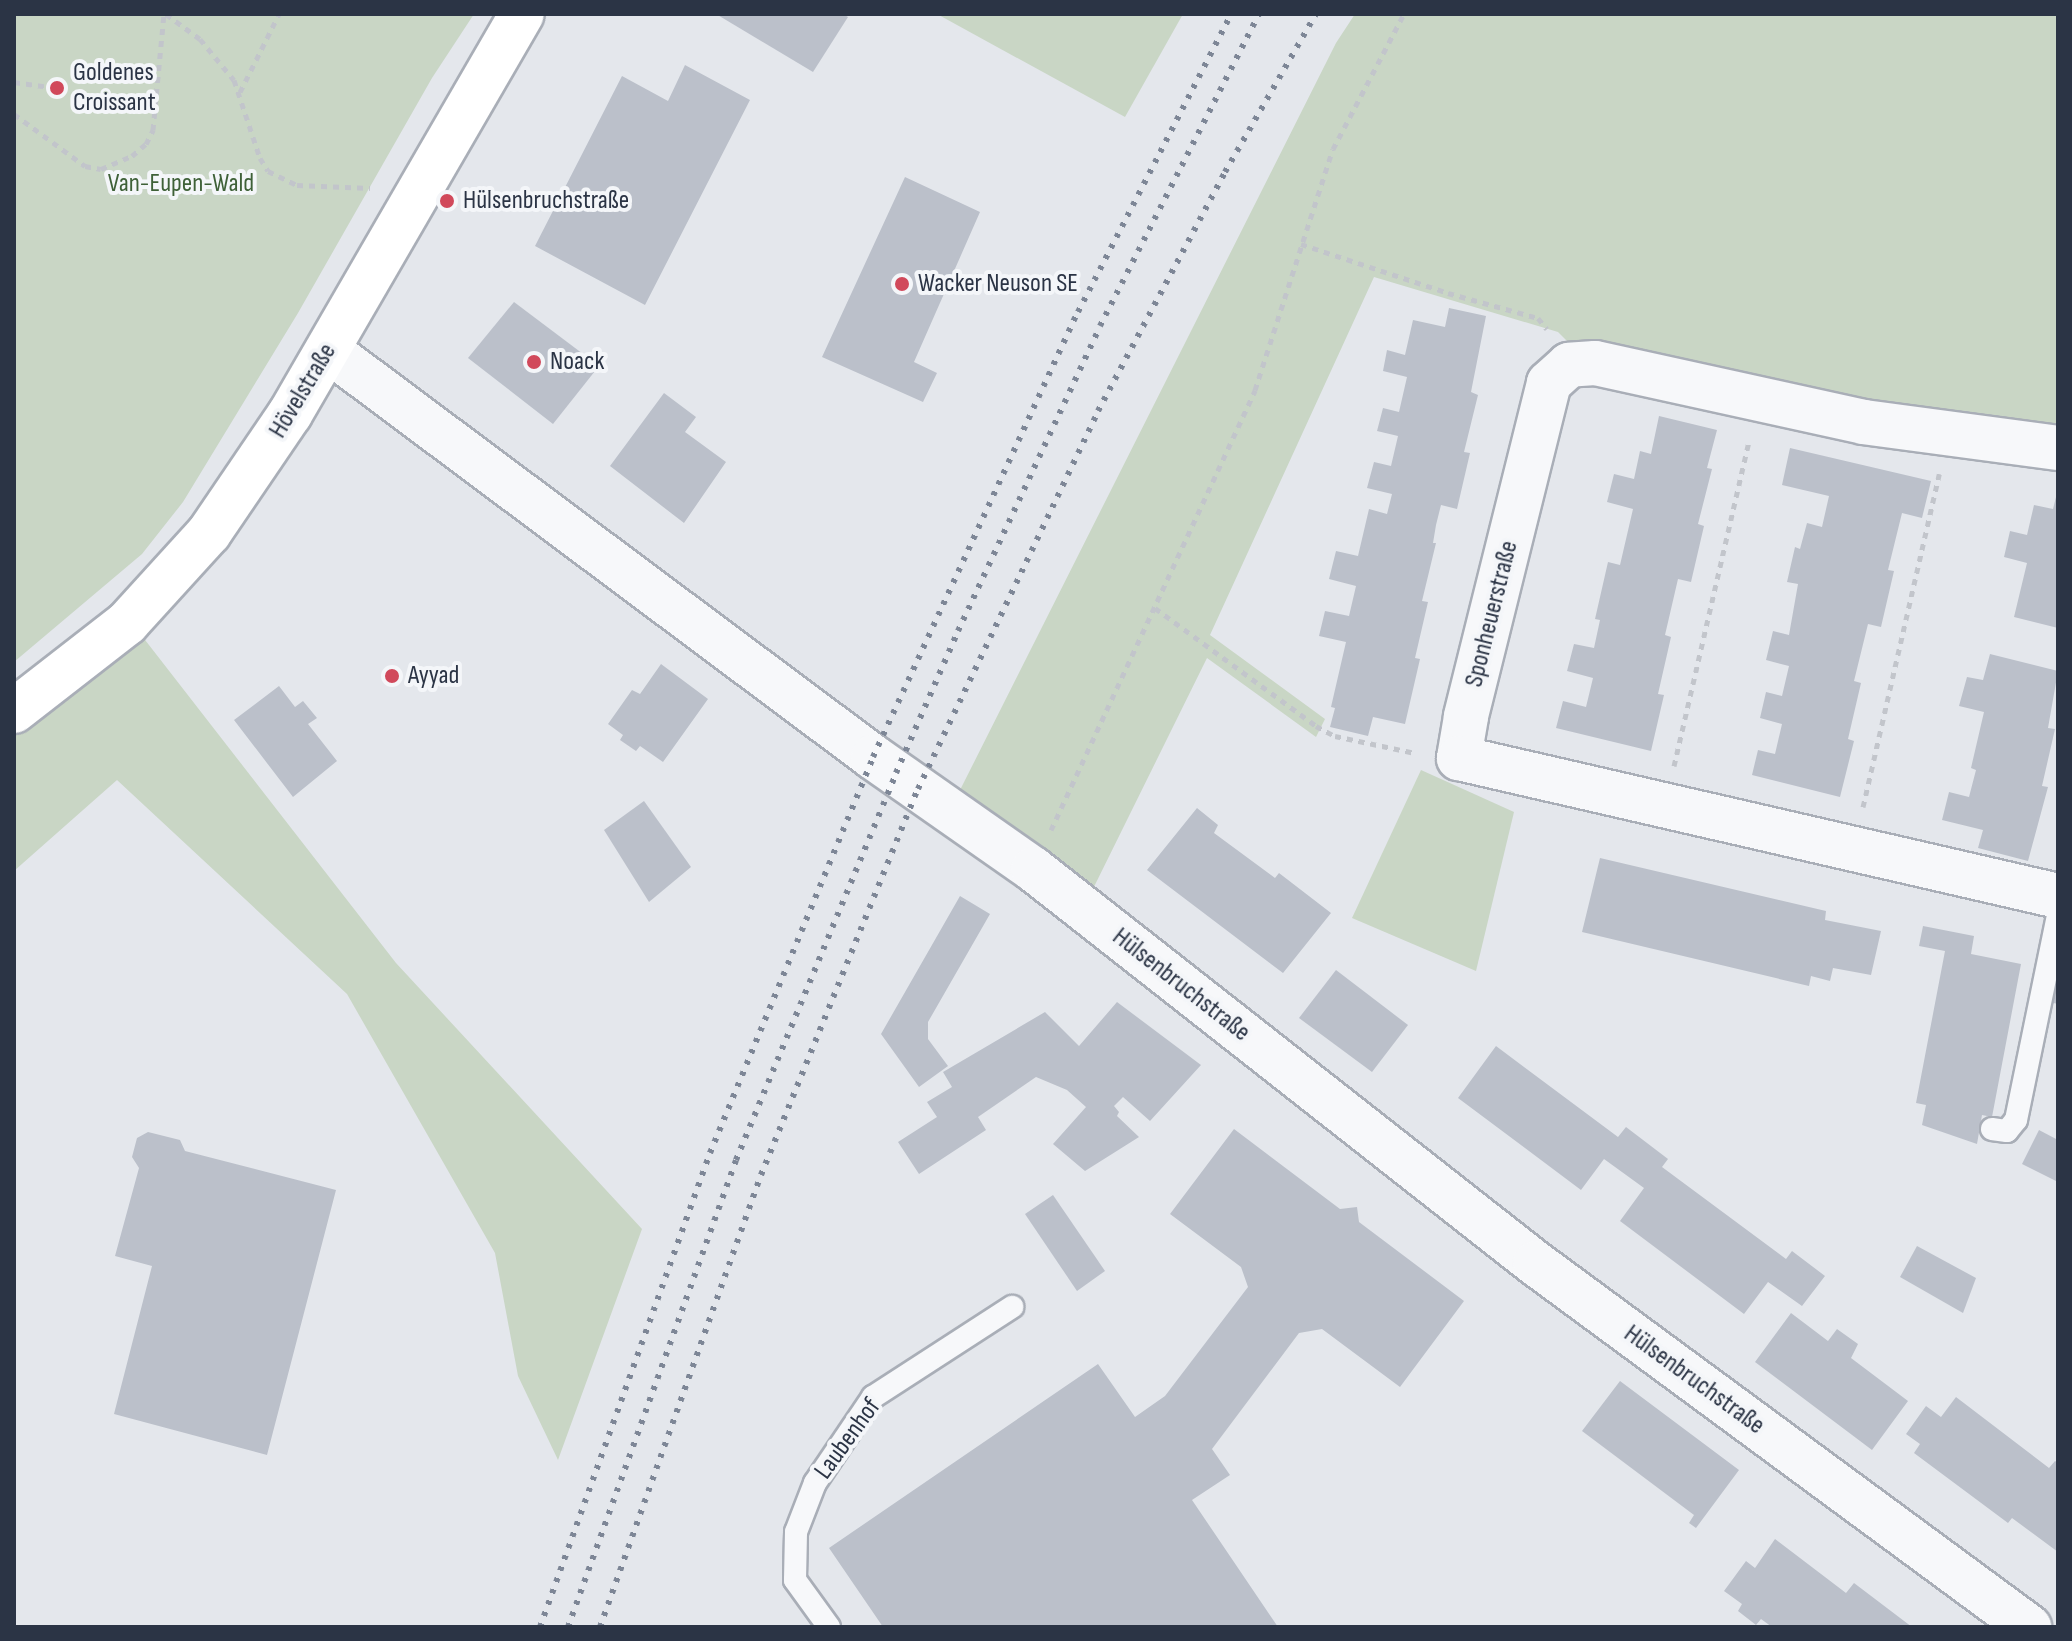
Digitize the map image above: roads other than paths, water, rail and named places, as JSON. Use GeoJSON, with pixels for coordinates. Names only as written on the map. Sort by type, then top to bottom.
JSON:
{"type":"FeatureCollection","features":[{"type":"Feature","properties":{"kind":"main road","name":"Hövelstraße"},"geometry":{"type":"LineString","coordinates":[[14,711],[127,623],[209,533],[252,472],[328,350],[522,14]]}},
{"type":"Feature","properties":{"kind":"street","name":"Hülsenbruchstraße"},"geometry":{"type":"LineString","coordinates":[[328,350],[873,757],[1033,869],[1535,1263],[2029,1627]]}},
{"type":"Feature","properties":{"kind":"street","name":"Sponheuerstraße"},"geometry":{"type":"LineString","coordinates":[[2058,448],[1864,422],[1595,363],[1569,365],[1549,383],[1466,717],[1459,758],[2058,896]]}},
{"type":"Feature","properties":{"kind":"lane"},"geometry":{"type":"LineString","coordinates":[[1992,1129],[2007,1131],[2016,1120],[2058,916]]}},
{"type":"Feature","properties":{"kind":"lane","name":"Laubenhof"},"geometry":{"type":"LineString","coordinates":[[829,1627],[795,1580],[796,1532],[815,1483],[873,1397],[1012,1307]]}},
{"type":"Feature","properties":{"kind":"railway"},"geometry":{"type":"LineString","coordinates":[[540,1627],[710,1153],[873,757],[1078,312],[1231,14]]}},
{"type":"Feature","properties":{"kind":"railway"},"geometry":{"type":"LineString","coordinates":[[568,1627],[736,1160],[896,773],[958,631],[1100,326],[1259,14]]}},
{"type":"Feature","properties":{"kind":"railway"},"geometry":{"type":"LineString","coordinates":[[600,1627],[761,1175],[918,789],[1098,411],[1225,172],[1316,14]]}},
{"type":"Feature","properties":{"kind":"place","name":"Goldenes Croissant"},"geometry":{"type":"Point","coordinates":[57,88]}},
{"type":"Feature","properties":{"kind":"place","name":"Hülsenbruchstraße"},"geometry":{"type":"Point","coordinates":[447,201]}},
{"type":"Feature","properties":{"kind":"place","name":"Wacker Neuson SE"},"geometry":{"type":"Point","coordinates":[902,284]}},
{"type":"Feature","properties":{"kind":"place","name":"Noack"},"geometry":{"type":"Point","coordinates":[534,362]}},
{"type":"Feature","properties":{"kind":"place","name":"Ayyad"},"geometry":{"type":"Point","coordinates":[392,676]}},
{"type":"Feature","properties":{"kind":"park label","name":"Van-Eupen-Wald"},"geometry":{"type":"Point","coordinates":[181,184]}}]}
